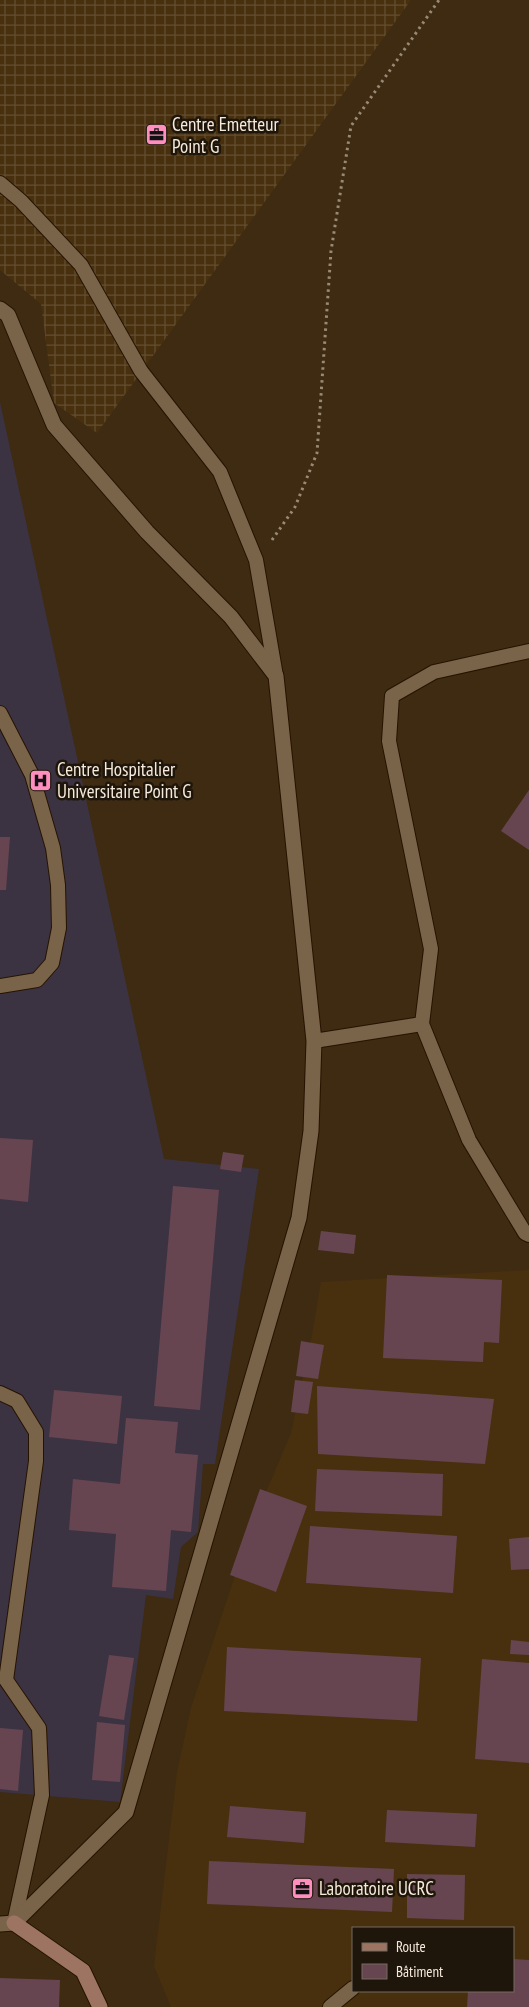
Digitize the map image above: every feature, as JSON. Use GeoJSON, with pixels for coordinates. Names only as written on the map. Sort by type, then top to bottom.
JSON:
{"type":"FeatureCollection","features":[{"type":"Feature","properties":{"kind":"street"},"geometry":{"type":"LineString","coordinates":[[0,309],[8,315],[54,426],[147,532],[231,617],[276,676],[314,1041],[311,1131],[299,1218],[126,1812],[7,1923],[83,1971],[100,2007]]}},
{"type":"Feature","properties":{"kind":"lane"},"geometry":{"type":"LineString","coordinates":[[0,183],[21,201],[80,265],[141,371],[220,472],[256,560],[276,676]]}},
{"type":"Feature","properties":{"kind":"lane"},"geometry":{"type":"LineString","coordinates":[[529,651],[434,672],[392,696],[389,741],[431,949],[422,1024],[469,1140],[525,1233],[529,1235]]}},
{"type":"Feature","properties":{"kind":"lane"},"geometry":{"type":"LineString","coordinates":[[0,713],[32,775],[50,839],[58,885],[59,928],[52,963],[37,980],[0,986]]}},
{"type":"Feature","properties":{"kind":"lane"},"geometry":{"type":"LineString","coordinates":[[314,1041],[422,1024]]}},
{"type":"Feature","properties":{"kind":"lane"},"geometry":{"type":"LineString","coordinates":[[0,1393],[16,1401],[36,1432],[36,1461],[3,1680],[39,1728],[42,1795],[7,1923]]}},
{"type":"Feature","properties":{"kind":"lane"},"geometry":{"type":"LineString","coordinates":[[330,2007],[352,1989]]}},
{"type":"Feature","properties":{"kind":"path"},"geometry":{"type":"LineString","coordinates":[[256,560],[295,507],[317,452],[331,251],[351,126],[439,0]]}},
{"type":"Feature","properties":{"kind":"shaded area","name":"Centre Emetteur Point G"},"geometry":{"type":"Polygon","coordinates":[[[0,0],[411,0],[97,433],[54,403],[41,304],[0,270],[0,0]]]}},
{"type":"Feature","properties":{"kind":"shaded area","name":"Centre Hospitalier Universitaire Point G"},"geometry":{"type":"Polygon","coordinates":[[[0,402],[164,1159],[259,1169],[215,1464],[203,1464],[198,1532],[181,1547],[173,1599],[146,1595],[120,1802],[0,1792],[0,402]]]}},
{"type":"Feature","properties":{"kind":"shaded area"},"geometry":{"type":"Polygon","coordinates":[[[529,1270],[529,2007],[171,2007],[154,1966],[177,1772],[191,1708],[250,1530],[291,1433],[312,1335],[321,1282],[529,1270]]]}},
{"type":"Feature","properties":{"kind":"building"},"geometry":{"type":"Polygon","coordinates":[[[529,790],[529,850],[501,831],[529,790]]]}},
{"type":"Feature","properties":{"kind":"building"},"geometry":{"type":"Polygon","coordinates":[[[0,837],[10,837],[6,890],[0,890],[0,837]]]}},
{"type":"Feature","properties":{"kind":"building"},"geometry":{"type":"Polygon","coordinates":[[[0,1138],[33,1140],[28,1202],[0,1199],[0,1138]]]}},
{"type":"Feature","properties":{"kind":"building"},"geometry":{"type":"Polygon","coordinates":[[[223,1152],[244,1155],[241,1172],[220,1169],[223,1152]]]}},
{"type":"Feature","properties":{"kind":"building"},"geometry":{"type":"Polygon","coordinates":[[[173,1186],[219,1190],[200,1410],[154,1406],[173,1186]]]}},
{"type":"Feature","properties":{"kind":"building"},"geometry":{"type":"Polygon","coordinates":[[[321,1231],[356,1235],[354,1254],[318,1250],[321,1231]]]}},
{"type":"Feature","properties":{"kind":"building"},"geometry":{"type":"Polygon","coordinates":[[[387,1275],[502,1280],[499,1343],[484,1342],[483,1362],[383,1358],[387,1275]]]}},
{"type":"Feature","properties":{"kind":"building"},"geometry":{"type":"Polygon","coordinates":[[[301,1341],[324,1345],[318,1379],[296,1376],[301,1341]]]}},
{"type":"Feature","properties":{"kind":"building"},"geometry":{"type":"Polygon","coordinates":[[[295,1380],[313,1382],[308,1414],[291,1412],[295,1380]]]}},
{"type":"Feature","properties":{"kind":"building"},"geometry":{"type":"Polygon","coordinates":[[[317,1386],[494,1399],[485,1464],[318,1454],[317,1386]]]}},
{"type":"Feature","properties":{"kind":"building"},"geometry":{"type":"Polygon","coordinates":[[[54,1390],[122,1396],[117,1444],[49,1437],[54,1390]]]}},
{"type":"Feature","properties":{"kind":"building"},"geometry":{"type":"Polygon","coordinates":[[[126,1418],[178,1422],[175,1453],[198,1455],[191,1532],[171,1530],[166,1591],[112,1587],[116,1534],[69,1530],[73,1479],[120,1484],[126,1418]]]}},
{"type":"Feature","properties":{"kind":"building"},"geometry":{"type":"Polygon","coordinates":[[[317,1469],[443,1474],[442,1516],[315,1511],[317,1469]]]}},
{"type":"Feature","properties":{"kind":"building"},"geometry":{"type":"Polygon","coordinates":[[[260,1489],[307,1506],[276,1592],[230,1575],[260,1489]]]}},
{"type":"Feature","properties":{"kind":"building"},"geometry":{"type":"Polygon","coordinates":[[[310,1526],[457,1536],[453,1593],[306,1583],[310,1526]]]}},
{"type":"Feature","properties":{"kind":"building"},"geometry":{"type":"Polygon","coordinates":[[[529,1537],[529,1569],[511,1570],[509,1539],[529,1537]]]}},
{"type":"Feature","properties":{"kind":"building"},"geometry":{"type":"Polygon","coordinates":[[[511,1640],[529,1642],[529,1655],[510,1654],[511,1640]]]}},
{"type":"Feature","properties":{"kind":"building"},"geometry":{"type":"Polygon","coordinates":[[[227,1647],[421,1658],[417,1721],[224,1711],[227,1647]]]}},
{"type":"Feature","properties":{"kind":"building"},"geometry":{"type":"Polygon","coordinates":[[[109,1655],[134,1658],[124,1720],[99,1716],[109,1655]]]}},
{"type":"Feature","properties":{"kind":"building"},"geometry":{"type":"Polygon","coordinates":[[[482,1659],[529,1663],[529,1763],[475,1759],[482,1659]]]}},
{"type":"Feature","properties":{"kind":"building"},"geometry":{"type":"Polygon","coordinates":[[[97,1722],[125,1725],[120,1782],[92,1780],[97,1722]]]}},
{"type":"Feature","properties":{"kind":"building"},"geometry":{"type":"Polygon","coordinates":[[[0,1728],[23,1730],[18,1791],[0,1789],[0,1728]]]}},
{"type":"Feature","properties":{"kind":"building"},"geometry":{"type":"Polygon","coordinates":[[[230,1806],[306,1812],[304,1843],[227,1837],[230,1806]]]}},
{"type":"Feature","properties":{"kind":"building"},"geometry":{"type":"Polygon","coordinates":[[[387,1810],[477,1814],[475,1847],[385,1842],[387,1810]]]}},
{"type":"Feature","properties":{"kind":"building"},"geometry":{"type":"Polygon","coordinates":[[[209,1861],[394,1869],[392,1912],[207,1904],[209,1861]]]}},
{"type":"Feature","properties":{"kind":"building"},"geometry":{"type":"Polygon","coordinates":[[[407,1874],[465,1875],[464,1920],[407,1918],[407,1874]]]}},
{"type":"Feature","properties":{"kind":"building"},"geometry":{"type":"Polygon","coordinates":[[[514,1959],[529,1960],[529,2007],[467,2007],[468,1992],[514,1992],[514,1959]]]}},
{"type":"Feature","properties":{"kind":"building"},"geometry":{"type":"Polygon","coordinates":[[[0,1978],[60,1980],[59,2007],[0,2007],[0,1978]]]}},
{"type":"Feature","properties":{"kind":"place","name":"Centre Emetteur Point G"},"geometry":{"type":"Point","coordinates":[156,135]}},
{"type":"Feature","properties":{"kind":"place","name":"Centre Hospitalier Universitaire Point G"},"geometry":{"type":"Point","coordinates":[41,780]}},
{"type":"Feature","properties":{"kind":"place","name":"Laboratoire UCRC"},"geometry":{"type":"Point","coordinates":[303,1888]}}]}
